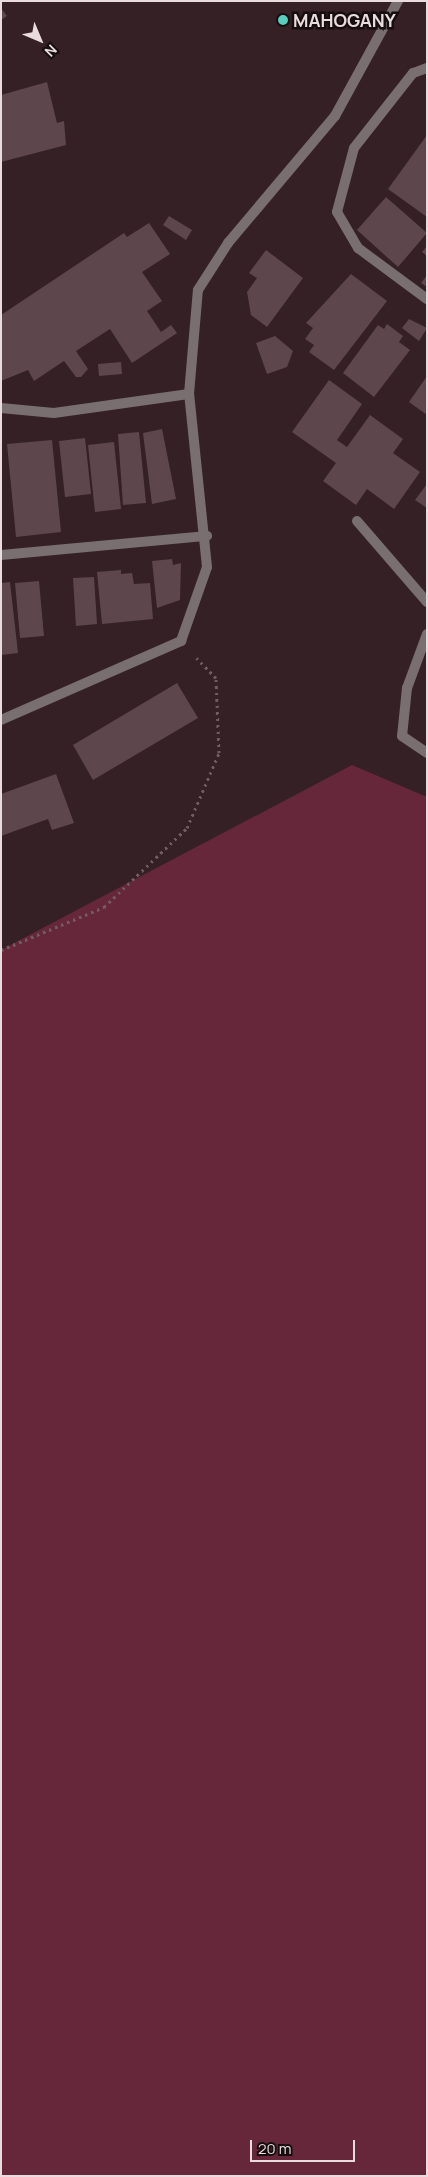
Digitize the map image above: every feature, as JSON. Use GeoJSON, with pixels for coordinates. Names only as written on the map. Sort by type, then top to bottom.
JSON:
{"type":"FeatureCollection","features":[{"type":"Feature","properties":{"kind":"street"},"geometry":{"type":"LineString","coordinates":[[1,720],[181,641],[207,567],[207,536],[189,394],[198,290],[228,243],[335,116],[398,1]]}},
{"type":"Feature","properties":{"kind":"street"},"geometry":{"type":"LineString","coordinates":[[427,68],[413,73],[354,148],[337,212],[358,248],[427,299]]}},
{"type":"Feature","properties":{"kind":"street"},"geometry":{"type":"LineString","coordinates":[[1,408],[54,412],[189,394]]}},
{"type":"Feature","properties":{"kind":"street"},"geometry":{"type":"LineString","coordinates":[[357,521],[427,602]]}},
{"type":"Feature","properties":{"kind":"street"},"geometry":{"type":"LineString","coordinates":[[1,555],[207,536]]}},
{"type":"Feature","properties":{"kind":"street"},"geometry":{"type":"LineString","coordinates":[[427,634],[407,688],[402,736],[427,753]]}},
{"type":"Feature","properties":{"kind":"path"},"geometry":{"type":"LineString","coordinates":[[1,950],[104,907],[187,828],[219,753],[216,678],[181,641]]}},
{"type":"Feature","properties":{"kind":"shaded area"},"geometry":{"type":"Polygon","coordinates":[[[352,765],[427,797],[427,2176],[1,2176],[1,950],[352,765]]]}},
{"type":"Feature","properties":{"kind":"building"},"geometry":{"type":"Polygon","coordinates":[[[1,8],[7,16],[1,20],[1,8]]]}},
{"type":"Feature","properties":{"kind":"building"},"geometry":{"type":"Polygon","coordinates":[[[47,82],[57,123],[64,121],[66,145],[1,162],[1,95],[47,82]]]}},
{"type":"Feature","properties":{"kind":"building"},"geometry":{"type":"Polygon","coordinates":[[[427,135],[427,217],[388,189],[427,135]]]}},
{"type":"Feature","properties":{"kind":"building"},"geometry":{"type":"Polygon","coordinates":[[[386,197],[427,233],[398,267],[357,230],[386,197]]]}},
{"type":"Feature","properties":{"kind":"building"},"geometry":{"type":"Polygon","coordinates":[[[169,216],[192,230],[186,240],[163,225],[169,216]]]}},
{"type":"Feature","properties":{"kind":"building"},"geometry":{"type":"Polygon","coordinates":[[[149,223],[170,254],[142,272],[162,301],[147,311],[161,332],[171,325],[177,333],[132,363],[110,329],[76,351],[88,369],[81,377],[76,377],[64,361],[34,381],[28,370],[1,381],[1,315],[124,233],[127,237],[149,223]]]}},
{"type":"Feature","properties":{"kind":"building"},"geometry":{"type":"Polygon","coordinates":[[[427,246],[427,256],[422,252],[427,246]]]}},
{"type":"Feature","properties":{"kind":"building"},"geometry":{"type":"Polygon","coordinates":[[[266,250],[303,278],[267,327],[251,315],[247,292],[257,278],[249,273],[266,250]]]}},
{"type":"Feature","properties":{"kind":"building"},"geometry":{"type":"Polygon","coordinates":[[[351,274],[387,301],[334,370],[309,352],[314,345],[305,339],[313,328],[306,323],[351,274]]]}},
{"type":"Feature","properties":{"kind":"building"},"geometry":{"type":"Polygon","coordinates":[[[427,275],[427,287],[421,283],[427,275]]]}},
{"type":"Feature","properties":{"kind":"building"},"geometry":{"type":"Polygon","coordinates":[[[409,319],[427,328],[419,341],[402,328],[409,319]]]}},
{"type":"Feature","properties":{"kind":"building"},"geometry":{"type":"Polygon","coordinates":[[[387,324],[403,336],[399,342],[410,350],[374,397],[343,373],[378,325],[384,329],[387,324]]]}},
{"type":"Feature","properties":{"kind":"building"},"geometry":{"type":"Polygon","coordinates":[[[275,336],[293,351],[287,367],[267,374],[256,343],[275,336]]]}},
{"type":"Feature","properties":{"kind":"building"},"geometry":{"type":"Polygon","coordinates":[[[121,362],[122,374],[99,376],[98,364],[121,362]]]}},
{"type":"Feature","properties":{"kind":"building"},"geometry":{"type":"Polygon","coordinates":[[[427,376],[427,415],[409,402],[427,376]]]}},
{"type":"Feature","properties":{"kind":"building"},"geometry":{"type":"Polygon","coordinates":[[[329,380],[362,404],[337,440],[347,447],[370,415],[403,439],[393,453],[420,472],[394,509],[367,489],[356,505],[323,481],[336,463],[292,432],[329,380]]]}},
{"type":"Feature","properties":{"kind":"building"},"geometry":{"type":"Polygon","coordinates":[[[162,429],[176,499],[152,504],[143,433],[162,429]]]}},
{"type":"Feature","properties":{"kind":"building"},"geometry":{"type":"Polygon","coordinates":[[[139,432],[146,503],[123,505],[118,434],[139,432]]]}},
{"type":"Feature","properties":{"kind":"building"},"geometry":{"type":"Polygon","coordinates":[[[85,438],[91,494],[65,497],[59,441],[85,438]]]}},
{"type":"Feature","properties":{"kind":"building"},"geometry":{"type":"Polygon","coordinates":[[[52,440],[61,532],[16,537],[7,444],[52,440]]]}},
{"type":"Feature","properties":{"kind":"building"},"geometry":{"type":"Polygon","coordinates":[[[114,442],[121,509],[95,512],[88,445],[114,442]]]}},
{"type":"Feature","properties":{"kind":"building"},"geometry":{"type":"Polygon","coordinates":[[[427,484],[427,508],[415,500],[427,484]]]}},
{"type":"Feature","properties":{"kind":"building"},"geometry":{"type":"Polygon","coordinates":[[[172,559],[173,565],[181,563],[180,600],[157,608],[152,561],[172,559]]]}},
{"type":"Feature","properties":{"kind":"building"},"geometry":{"type":"Polygon","coordinates":[[[121,570],[121,574],[132,573],[134,584],[150,583],[153,619],[102,624],[97,572],[121,570]]]}},
{"type":"Feature","properties":{"kind":"building"},"geometry":{"type":"Polygon","coordinates":[[[94,577],[97,624],[76,626],[73,578],[94,577]]]}},
{"type":"Feature","properties":{"kind":"building"},"geometry":{"type":"Polygon","coordinates":[[[39,581],[44,636],[20,638],[15,583],[39,581]]]}},
{"type":"Feature","properties":{"kind":"building"},"geometry":{"type":"Polygon","coordinates":[[[10,582],[18,653],[1,655],[1,583],[10,582]]]}},
{"type":"Feature","properties":{"kind":"building"},"geometry":{"type":"Polygon","coordinates":[[[177,683],[198,718],[93,780],[73,745],[177,683]]]}},
{"type":"Feature","properties":{"kind":"building"},"geometry":{"type":"Polygon","coordinates":[[[56,774],[74,823],[52,830],[48,819],[1,836],[1,794],[56,774]]]}},
{"type":"Feature","properties":{"kind":"place","name":"MAHOGANY"},"geometry":{"type":"Point","coordinates":[283,20]}}]}
